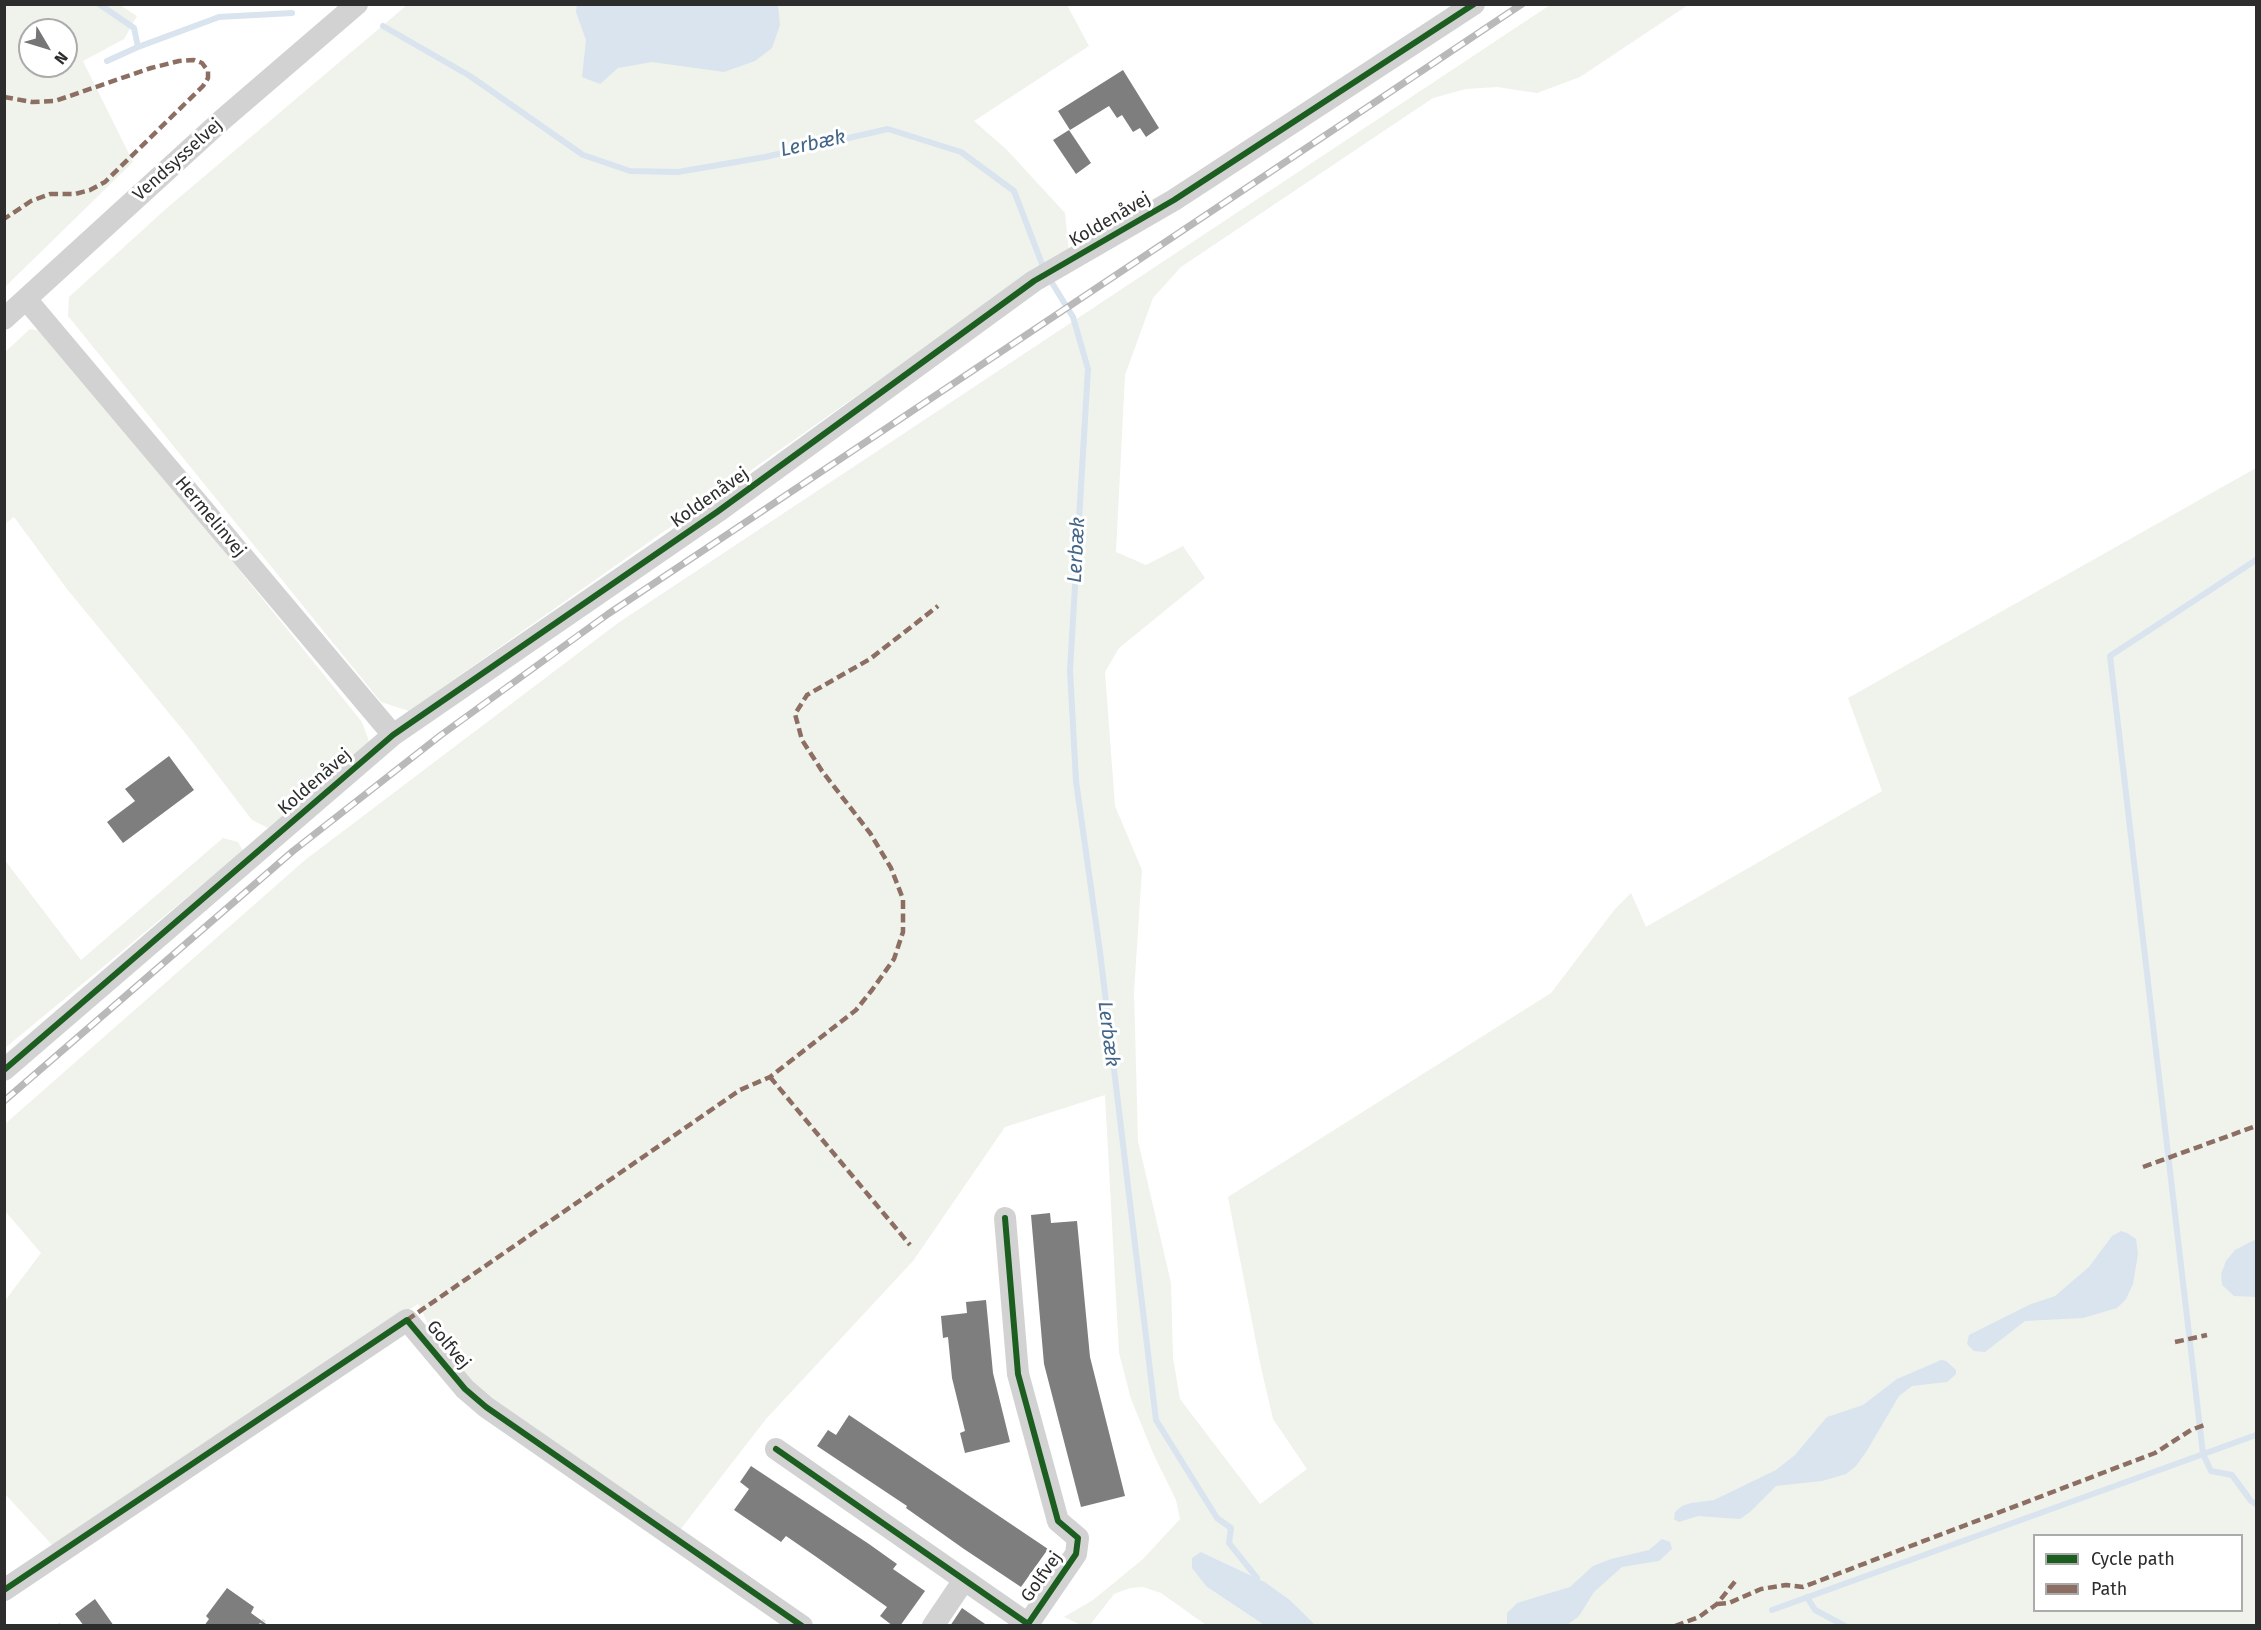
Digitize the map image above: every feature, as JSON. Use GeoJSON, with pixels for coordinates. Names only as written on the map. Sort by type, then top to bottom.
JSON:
{"type":"FeatureCollection","features":[{"type":"Feature","properties":{"kind":"street","name":"Vendsysselvej"},"geometry":{"type":"LineString","coordinates":[[4,319],[222,120],[357,4]]}},
{"type":"Feature","properties":{"kind":"street","name":"Koldenåvej"},"geometry":{"type":"LineString","coordinates":[[4,1070],[393,735],[717,512],[1034,281],[1174,200],[1474,4]]}},
{"type":"Feature","properties":{"kind":"street","name":"Hermelinvej"},"geometry":{"type":"LineString","coordinates":[[26,299],[393,735]]}},
{"type":"Feature","properties":{"kind":"street","name":"Golfvej"},"geometry":{"type":"LineString","coordinates":[[776,1449],[1028,1624],[1076,1554],[1078,1538],[1058,1521],[1018,1374],[1005,1218]]}},
{"type":"Feature","properties":{"kind":"street","name":"Golfvej"},"geometry":{"type":"LineString","coordinates":[[4,1590],[407,1320],[465,1389],[486,1407],[802,1626]]}},
{"type":"Feature","properties":{"kind":"street"},"geometry":{"type":"LineString","coordinates":[[933,1626],[964,1580]]}},
{"type":"Feature","properties":{"kind":"path"},"geometry":{"type":"LineString","coordinates":[[260,1626],[264,1620]]}},
{"type":"Feature","properties":{"kind":"shaded area"},"geometry":{"type":"Polygon","coordinates":[[[5,4],[120,5],[137,16],[124,39],[83,61],[133,162],[5,287],[5,4]]]}},
{"type":"Feature","properties":{"kind":"shaded area"},"geometry":{"type":"Polygon","coordinates":[[[577,4],[778,5],[780,25],[772,48],[755,61],[724,72],[652,62],[618,68],[600,84],[582,77],[586,40],[576,12],[577,4]]]}},
{"type":"Feature","properties":{"kind":"shaded area"},"geometry":{"type":"Polygon","coordinates":[[[407,5],[1067,5],[1089,46],[974,121],[1007,150],[1065,213],[1069,252],[1024,278],[409,711],[381,702],[68,316],[69,297],[168,207],[407,5]]]}},
{"type":"Feature","properties":{"kind":"shaded area"},"geometry":{"type":"Polygon","coordinates":[[[1550,5],[1688,5],[1580,77],[1537,93],[1497,87],[1466,89],[1433,98],[1181,267],[1153,298],[1125,375],[1116,552],[1146,565],[1183,546],[1205,578],[1119,648],[1105,672],[1115,806],[1142,870],[1134,992],[1138,1141],[1171,1283],[1173,1358],[1180,1399],[1260,1504],[1307,1469],[1273,1419],[1228,1197],[1551,993],[1615,909],[1631,893],[1646,927],[1882,791],[1848,698],[2256,468],[2256,1625],[1312,1625],[1290,1600],[1265,1582],[1201,1552],[1207,1587],[1264,1625],[1206,1625],[1161,1593],[1143,1587],[1130,1588],[1114,1594],[1090,1625],[1081,1625],[1064,1617],[1093,1600],[1143,1559],[1180,1519],[1176,1500],[1153,1453],[1131,1399],[1119,1353],[1105,1095],[1005,1127],[913,1261],[766,1419],[680,1530],[471,1383],[434,1335],[418,1304],[53,1546],[5,1494],[4,1302],[41,1253],[5,1211],[5,1124],[305,860],[618,623],[1550,5]]]}},
{"type":"Feature","properties":{"kind":"shaded area"},"geometry":{"type":"Polygon","coordinates":[[[30,329],[47,332],[362,722],[370,744],[268,828],[252,820],[187,735],[67,589],[14,517],[5,524],[5,352],[30,329]]]}},
{"type":"Feature","properties":{"kind":"shaded area"},"geometry":{"type":"Polygon","coordinates":[[[223,838],[238,842],[243,851],[5,1048],[4,859],[81,960],[223,838]]]}},
{"type":"Feature","properties":{"kind":"shaded area"},"geometry":{"type":"Polygon","coordinates":[[[2121,1231],[2136,1239],[2138,1254],[2133,1284],[2126,1299],[2117,1308],[2083,1318],[2025,1321],[1985,1352],[1974,1351],[1967,1344],[1969,1335],[2031,1304],[2055,1296],[2089,1267],[2112,1236],[2121,1231]]]}},
{"type":"Feature","properties":{"kind":"shaded area"},"geometry":{"type":"Polygon","coordinates":[[[2256,1239],[2256,1297],[2234,1296],[2222,1285],[2221,1274],[2226,1261],[2235,1250],[2256,1239]]]}},
{"type":"Feature","properties":{"kind":"shaded area"},"geometry":{"type":"Polygon","coordinates":[[[1941,1360],[1946,1361],[1956,1370],[1956,1374],[1947,1382],[1912,1386],[1899,1396],[1866,1452],[1856,1466],[1846,1474],[1822,1481],[1776,1486],[1740,1519],[1698,1516],[1679,1522],[1674,1519],[1675,1512],[1682,1506],[1714,1500],[1776,1470],[1795,1455],[1827,1417],[1863,1405],[1897,1379],[1941,1360]]]}},
{"type":"Feature","properties":{"kind":"shaded area"},"geometry":{"type":"Polygon","coordinates":[[[1662,1539],[1670,1542],[1672,1549],[1659,1561],[1622,1567],[1594,1592],[1579,1616],[1567,1625],[1507,1625],[1507,1613],[1517,1603],[1570,1587],[1593,1566],[1649,1550],[1662,1539]]]}},
{"type":"Feature","properties":{"kind":"shaded area"},"geometry":{"type":"Polygon","coordinates":[[[1201,1552],[1265,1582],[1290,1600],[1314,1624],[1264,1625],[1207,1587],[1192,1568],[1192,1558],[1201,1552]]]}},
{"type":"Feature","properties":{"kind":"building"},"geometry":{"type":"Polygon","coordinates":[[[1123,70],[1159,128],[1146,137],[1140,128],[1133,132],[1122,115],[1117,118],[1109,106],[1070,130],[1058,111],[1123,70]]]}},
{"type":"Feature","properties":{"kind":"building"},"geometry":{"type":"Polygon","coordinates":[[[1069,130],[1091,163],[1076,174],[1053,140],[1069,130]]]}},
{"type":"Feature","properties":{"kind":"building"},"geometry":{"type":"Polygon","coordinates":[[[169,756],[194,790],[123,843],[107,822],[135,801],[125,789],[169,756]]]}},
{"type":"Feature","properties":{"kind":"building"},"geometry":{"type":"Polygon","coordinates":[[[1050,1213],[1051,1223],[1077,1221],[1090,1357],[1125,1496],[1081,1507],[1044,1364],[1031,1215],[1050,1213]]]}},
{"type":"Feature","properties":{"kind":"building"},"geometry":{"type":"Polygon","coordinates":[[[986,1300],[993,1373],[1010,1442],[965,1453],[960,1433],[965,1431],[952,1378],[948,1337],[943,1338],[941,1316],[967,1313],[966,1302],[986,1300]]]}},
{"type":"Feature","properties":{"kind":"building"},"geometry":{"type":"Polygon","coordinates":[[[849,1415],[1048,1549],[1021,1587],[906,1508],[907,1506],[817,1446],[828,1430],[836,1435],[849,1415]]]}},
{"type":"Feature","properties":{"kind":"building"},"geometry":{"type":"Polygon","coordinates":[[[751,1466],[897,1564],[893,1569],[925,1591],[900,1626],[893,1626],[880,1616],[887,1607],[815,1556],[786,1536],[781,1542],[734,1510],[749,1489],[740,1482],[751,1466]]]}},
{"type":"Feature","properties":{"kind":"building"},"geometry":{"type":"Polygon","coordinates":[[[227,1588],[254,1607],[251,1613],[269,1626],[204,1626],[209,1619],[206,1616],[227,1588]]]}},
{"type":"Feature","properties":{"kind":"building"},"geometry":{"type":"Polygon","coordinates":[[[95,1599],[114,1626],[84,1626],[75,1614],[95,1599]]]}},
{"type":"Feature","properties":{"kind":"building"},"geometry":{"type":"Polygon","coordinates":[[[962,1608],[988,1626],[950,1626],[962,1608]]]}},
{"type":"Feature","properties":{"kind":"waterway"},"geometry":{"type":"LineString","coordinates":[[99,4],[134,28],[138,47]]}},
{"type":"Feature","properties":{"kind":"waterway"},"geometry":{"type":"LineString","coordinates":[[107,61],[219,17],[292,13]]}},
{"type":"Feature","properties":{"kind":"waterway","name":"Lerbæk"},"geometry":{"type":"LineString","coordinates":[[383,26],[470,76],[583,155],[630,171],[678,172],[765,157],[888,129],[961,152],[1014,191],[1044,269]]}},
{"type":"Feature","properties":{"kind":"waterway","name":"Lerbæk"},"geometry":{"type":"LineString","coordinates":[[1049,278],[1073,317],[1088,369],[1070,670],[1076,781],[1100,952],[1156,1420],[1217,1518],[1231,1528],[1229,1543],[1257,1578]]}},
{"type":"Feature","properties":{"kind":"waterway"},"geometry":{"type":"LineString","coordinates":[[2256,560],[2110,656],[2203,1454],[2211,1471],[2232,1475],[2251,1501],[2256,1504]]}},
{"type":"Feature","properties":{"kind":"waterway"},"geometry":{"type":"LineString","coordinates":[[1772,1610],[2256,1435]]}},
{"type":"Feature","properties":{"kind":"waterway"},"geometry":{"type":"LineString","coordinates":[[1807,1597],[1815,1610],[1845,1626]]}},
{"type":"Feature","properties":{"kind":"railway"},"geometry":{"type":"LineString","coordinates":[[4,1101],[293,851],[441,735],[608,614],[1522,4]]}},
{"type":"Feature","properties":{"kind":"marked path"},"geometry":{"type":"LineString","coordinates":[[4,97],[32,102],[55,101],[151,68],[179,61],[194,60],[202,63],[208,71],[208,78],[203,86],[105,182],[90,190],[75,194],[50,194],[31,201],[4,219]]}},
{"type":"Feature","properties":{"kind":"marked path"},"geometry":{"type":"LineString","coordinates":[[407,1320],[740,1090],[770,1077],[856,1010],[872,990],[894,959],[903,932],[903,899],[891,868],[870,833],[822,771],[802,740],[795,714],[807,695],[870,659],[938,606]]}},
{"type":"Feature","properties":{"kind":"marked path"},"geometry":{"type":"LineString","coordinates":[[770,1077],[910,1245]]}},
{"type":"Feature","properties":{"kind":"marked path"},"geometry":{"type":"LineString","coordinates":[[2143,1167],[2256,1126]]}},
{"type":"Feature","properties":{"kind":"marked path"},"geometry":{"type":"LineString","coordinates":[[2175,1342],[2207,1335]]}},
{"type":"Feature","properties":{"kind":"marked path"},"geometry":{"type":"LineString","coordinates":[[1717,1604],[1729,1603],[1761,1589],[1786,1585],[1803,1587],[2155,1453],[2191,1430],[2207,1424]]}},
{"type":"Feature","properties":{"kind":"marked path"},"geometry":{"type":"LineString","coordinates":[[1675,1626],[1699,1617],[1717,1604],[1737,1579]]}},
{"type":"Feature","properties":{"kind":"cycle path"},"geometry":{"type":"LineString","coordinates":[[4,1070],[393,735],[717,512],[1034,281],[1174,200],[1474,4]]}},
{"type":"Feature","properties":{"kind":"cycle path"},"geometry":{"type":"LineString","coordinates":[[776,1449],[1028,1624],[1076,1554],[1078,1538],[1058,1521],[1018,1374],[1005,1218]]}},
{"type":"Feature","properties":{"kind":"cycle path"},"geometry":{"type":"LineString","coordinates":[[4,1590],[407,1320],[465,1389],[486,1407],[802,1626]]}}]}
